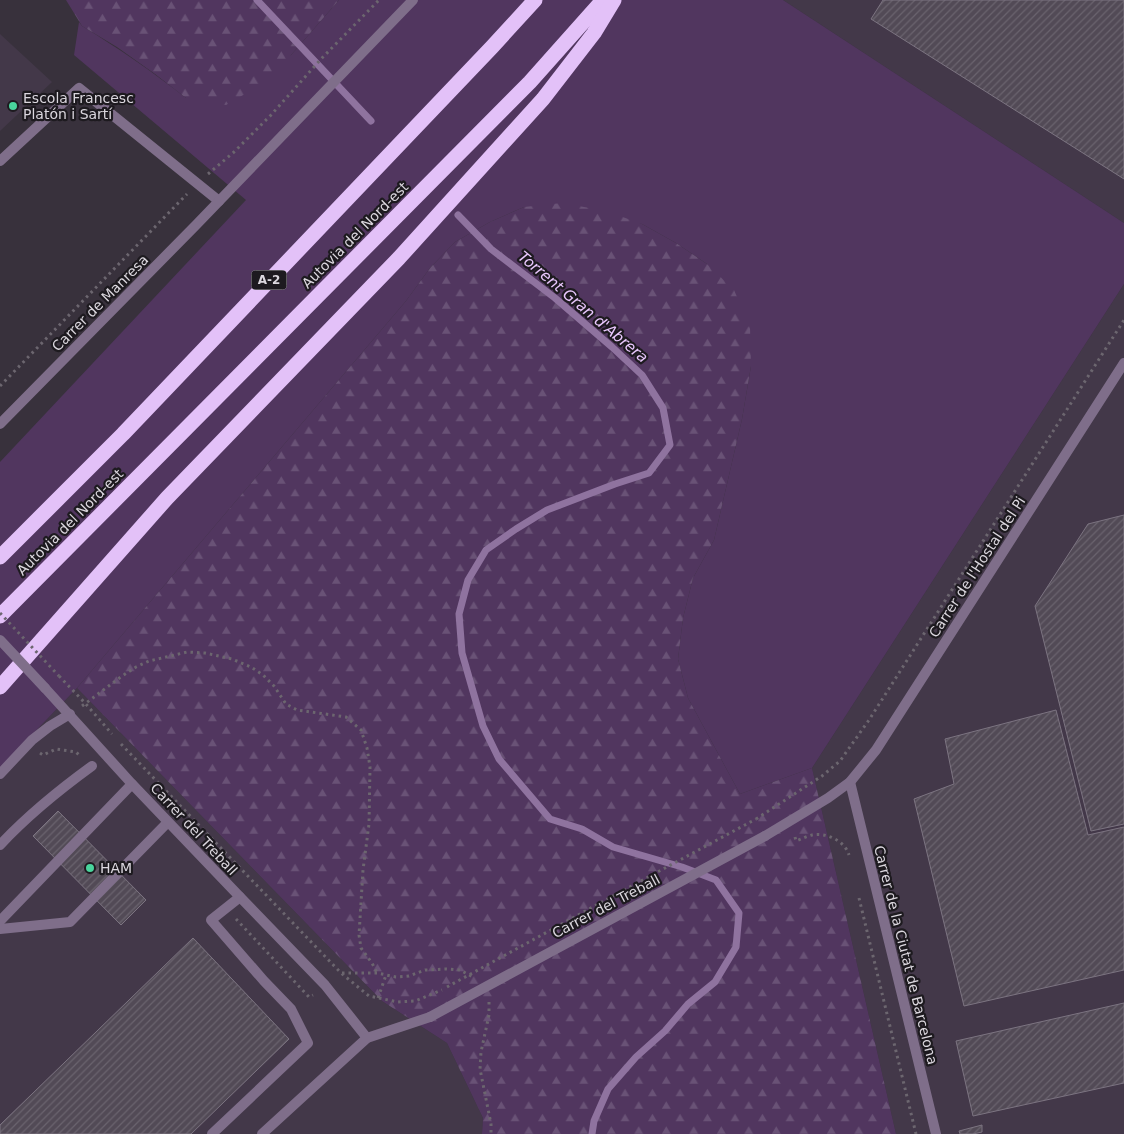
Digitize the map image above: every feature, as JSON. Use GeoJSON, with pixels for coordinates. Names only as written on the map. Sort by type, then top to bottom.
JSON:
{"type":"FeatureCollection","features":[{"type":"Feature","properties":{"kind":"highway","name":"Autovia del Nord-est"},"geometry":{"type":"LineString","coordinates":[[0,557],[123,434],[535,0]]}},
{"type":"Feature","properties":{"kind":"highway","name":"Autovia del Nord-est"},"geometry":{"type":"LineString","coordinates":[[0,615],[530,82],[603,0]]}},
{"type":"Feature","properties":{"kind":"highway"},"geometry":{"type":"LineString","coordinates":[[0,687],[167,498],[399,258],[543,99],[594,33],[614,0]]}},
{"type":"Feature","properties":{"kind":"street","name":"Carrer de Manresa"},"geometry":{"type":"LineString","coordinates":[[0,424],[413,0]]}},
{"type":"Feature","properties":{"kind":"street"},"geometry":{"type":"LineString","coordinates":[[0,161],[79,88],[219,201]]}},
{"type":"Feature","properties":{"kind":"street","name":"Carrer de l'Hostal del Pi"},"geometry":{"type":"LineString","coordinates":[[850,782],[876,750],[1124,363]]}},
{"type":"Feature","properties":{"kind":"street","name":"Carrer del Treball"},"geometry":{"type":"LineString","coordinates":[[0,640],[70,714],[132,784],[324,985],[367,1038]]}},
{"type":"Feature","properties":{"kind":"street"},"geometry":{"type":"LineString","coordinates":[[0,774],[32,740],[70,714]]}},
{"type":"Feature","properties":{"kind":"street"},"geometry":{"type":"LineString","coordinates":[[0,845],[19,824],[54,794],[92,766]]}},
{"type":"Feature","properties":{"kind":"street","name":"Carrer del Treball"},"geometry":{"type":"LineString","coordinates":[[262,1134],[367,1038],[430,1017],[764,836],[828,798],[850,782]]}},
{"type":"Feature","properties":{"kind":"street","name":"Carrer de la Ciutat de Barcelona"},"geometry":{"type":"LineString","coordinates":[[850,782],[936,1134]]}},
{"type":"Feature","properties":{"kind":"street"},"geometry":{"type":"LineString","coordinates":[[0,921],[132,784]]}},
{"type":"Feature","properties":{"kind":"street"},"geometry":{"type":"LineString","coordinates":[[0,930],[70,922],[168,822]]}},
{"type":"Feature","properties":{"kind":"street"},"geometry":{"type":"LineString","coordinates":[[212,1134],[308,1043],[291,1009],[211,920],[240,897]]}},
{"type":"Feature","properties":{"kind":"path"},"geometry":{"type":"LineString","coordinates":[[0,386],[197,184],[234,152],[271,115],[322,58],[379,0]]}},
{"type":"Feature","properties":{"kind":"path"},"geometry":{"type":"LineString","coordinates":[[0,615],[85,703],[117,741],[341,973],[369,996],[398,1002],[415,1001],[442,990],[600,902],[756,819],[822,776],[840,761],[869,720],[1124,320]]}},
{"type":"Feature","properties":{"kind":"path"},"geometry":{"type":"LineString","coordinates":[[70,714],[122,676],[149,660],[187,652],[205,653],[232,659],[251,668],[263,675],[274,686],[286,704],[297,710],[346,717],[361,730],[367,748],[370,767],[369,824],[363,870],[359,936],[362,948],[377,973]]}},
{"type":"Feature","properties":{"kind":"path"},"geometry":{"type":"LineString","coordinates":[[37,749],[42,755],[56,749],[76,752],[92,766]]}},
{"type":"Feature","properties":{"kind":"path"},"geometry":{"type":"LineString","coordinates":[[788,822],[796,840],[810,835],[829,836],[848,851],[850,858]]}},
{"type":"Feature","properties":{"kind":"path"},"geometry":{"type":"LineString","coordinates":[[859,895],[916,1134]]}},
{"type":"Feature","properties":{"kind":"path"},"geometry":{"type":"LineString","coordinates":[[341,973],[377,973],[396,977],[409,976],[425,970],[446,969],[460,970],[474,978]]}},
{"type":"Feature","properties":{"kind":"path"},"geometry":{"type":"LineString","coordinates":[[378,998],[386,975]]}},
{"type":"Feature","properties":{"kind":"path"},"geometry":{"type":"LineString","coordinates":[[489,994],[489,1015],[481,1052],[480,1069],[491,1124],[491,1134]]}},
{"type":"Feature","properties":{"kind":"shaded area"},"geometry":{"type":"Polygon","coordinates":[[[783,0],[1124,0],[1124,223],[783,0]]]}},
{"type":"Feature","properties":{"kind":"shaded area","name":"Escola Francesc Platón i Sartí"},"geometry":{"type":"Polygon","coordinates":[[[0,34],[52,82],[0,131],[0,34]]]}},
{"type":"Feature","properties":{"kind":"shaded area"},"geometry":{"type":"Polygon","coordinates":[[[1124,284],[1124,1134],[896,1134],[812,768],[1124,284]]]}},
{"type":"Feature","properties":{"kind":"shaded area"},"geometry":{"type":"Polygon","coordinates":[[[77,688],[382,1001],[447,1043],[483,1118],[482,1134],[0,1134],[0,768],[77,688]]]}},
{"type":"Feature","properties":{"kind":"green space"},"geometry":{"type":"Polygon","coordinates":[[[66,0],[339,0],[291,55],[262,84],[226,105],[186,98],[117,47],[82,26],[66,0]]]}},
{"type":"Feature","properties":{"kind":"green space"},"geometry":{"type":"Polygon","coordinates":[[[339,0],[783,0],[1124,223],[1124,284],[812,768],[740,794],[688,698],[678,659],[683,618],[693,578],[714,540],[742,419],[751,366],[707,264],[676,243],[642,224],[524,207],[490,222],[455,242],[430,268],[406,301],[77,688],[0,768],[0,462],[246,200],[74,55],[79,22],[82,26],[186,98],[291,55],[339,0]]]}},
{"type":"Feature","properties":{"kind":"green space"},"geometry":{"type":"Polygon","coordinates":[[[562,203],[606,211],[642,224],[676,243],[707,264],[734,290],[750,327],[751,366],[742,419],[714,540],[693,578],[683,618],[678,659],[688,698],[740,794],[812,768],[896,1134],[482,1134],[483,1118],[447,1043],[382,1001],[77,688],[406,301],[430,268],[455,242],[490,222],[524,207],[562,203]]]}},
{"type":"Feature","properties":{"kind":"building"},"geometry":{"type":"Polygon","coordinates":[[[883,0],[1124,0],[1124,179],[871,19],[883,0]]]}},
{"type":"Feature","properties":{"kind":"building"},"geometry":{"type":"Polygon","coordinates":[[[1124,515],[1124,824],[1091,831],[1035,606],[1088,524],[1124,515]]]}},
{"type":"Feature","properties":{"kind":"building"},"geometry":{"type":"Polygon","coordinates":[[[1056,710],[1088,835],[1124,827],[1124,970],[964,1006],[914,799],[954,784],[945,739],[1056,710]]]}},
{"type":"Feature","properties":{"kind":"building","name":"HAM"},"geometry":{"type":"Polygon","coordinates":[[[58,811],[146,900],[121,925],[33,836],[58,811]]]}},
{"type":"Feature","properties":{"kind":"building"},"geometry":{"type":"Polygon","coordinates":[[[193,938],[289,1039],[191,1134],[0,1134],[0,1125],[193,938]]]}},
{"type":"Feature","properties":{"kind":"building"},"geometry":{"type":"Polygon","coordinates":[[[1124,1003],[1124,1083],[973,1116],[956,1041],[1124,1003]]]}},
{"type":"Feature","properties":{"kind":"building"},"geometry":{"type":"Polygon","coordinates":[[[982,1125],[982,1132],[960,1134],[959,1131],[982,1125]]]}},
{"type":"Feature","properties":{"kind":"waterway","name":"Torrent Gran d'Abrera"},"geometry":{"type":"LineString","coordinates":[[257,0],[371,121]]}},
{"type":"Feature","properties":{"kind":"waterway","name":"Torrent Gran d'Abrera"},"geometry":{"type":"LineString","coordinates":[[458,215],[491,249],[555,298],[642,375],[663,408],[670,445],[649,473],[547,510],[486,550],[468,580],[459,614],[462,653],[483,726],[499,759],[550,819],[582,829],[613,847],[682,867],[716,880],[739,913],[736,947],[715,982],[688,1004],[665,1031],[636,1057],[608,1089],[594,1121],[592,1134]]}},
{"type":"Feature","properties":{"kind":"place","name":"Escola Francesc Platón i Sartí"},"geometry":{"type":"Point","coordinates":[13,106]}},
{"type":"Feature","properties":{"kind":"place","name":"HAM"},"geometry":{"type":"Point","coordinates":[90,868]}}]}
